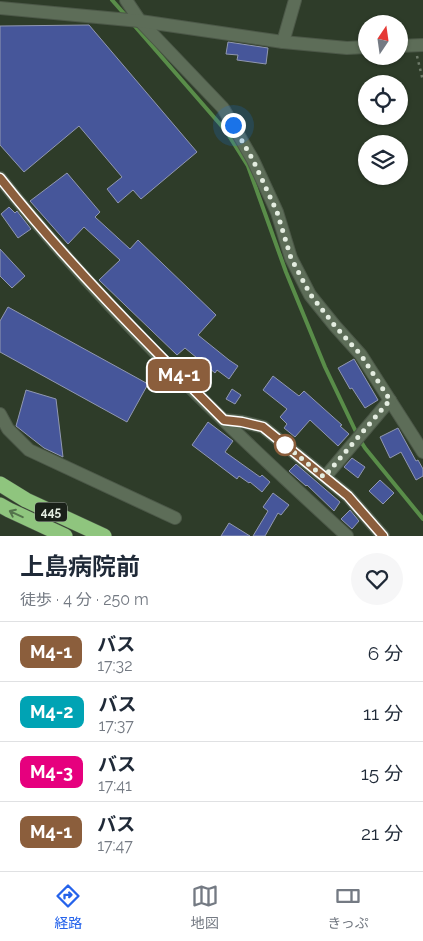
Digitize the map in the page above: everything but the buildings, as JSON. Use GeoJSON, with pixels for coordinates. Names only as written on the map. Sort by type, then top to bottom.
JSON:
{"type":"FeatureCollection","features":[{"type":"Feature","properties":{"kind":"highway","name":"445"},"geometry":{"type":"LineString","coordinates":[[0,484],[26,500],[104,536]]}},
{"type":"Feature","properties":{"kind":"highway","name":"445"},"geometry":{"type":"LineString","coordinates":[[0,504],[65,536]]}},
{"type":"Feature","properties":{"kind":"street"},"geometry":{"type":"LineString","coordinates":[[126,0],[140,21],[222,108],[253,160],[277,212],[291,258],[310,294],[361,355],[423,452]]}},
{"type":"Feature","properties":{"kind":"street"},"geometry":{"type":"LineString","coordinates":[[283,42],[295,0]]}},
{"type":"Feature","properties":{"kind":"street"},"geometry":{"type":"LineString","coordinates":[[0,8],[140,21],[283,42],[358,47]]}},
{"type":"Feature","properties":{"kind":"street"},"geometry":{"type":"LineString","coordinates":[[0,178],[32,218],[104,298],[224,420],[347,536]]}},
{"type":"Feature","properties":{"kind":"street"},"geometry":{"type":"LineString","coordinates":[[324,477],[390,400]]}},
{"type":"Feature","properties":{"kind":"street"},"geometry":{"type":"LineString","coordinates":[[0,414],[8,429],[29,450],[175,518]]}},
{"type":"Feature","properties":{"kind":"street"},"geometry":{"type":"LineString","coordinates":[[224,420],[263,427],[348,496],[383,536]]}},
{"type":"Feature","properties":{"kind":"path"},"geometry":{"type":"LineString","coordinates":[[419,45],[423,81]]}},
{"type":"Feature","properties":{"kind":"waterway"},"geometry":{"type":"LineString","coordinates":[[112,0],[127,17]]}},
{"type":"Feature","properties":{"kind":"waterway"},"geometry":{"type":"LineString","coordinates":[[133,24],[226,131],[248,166],[286,272],[325,367],[357,434]]}},
{"type":"Feature","properties":{"kind":"waterway"},"geometry":{"type":"LineString","coordinates":[[360,440],[423,519]]}},
{"type":"Feature","properties":{"kind":"bus line","name":"M4-1"},"geometry":{"type":"LineString","coordinates":[[0,178],[32,218],[104,298],[224,420],[263,427],[348,496],[383,536]]}},
{"type":"Feature","properties":{"kind":"route"},"geometry":{"type":"LineString","coordinates":[[233,125],[253,160],[277,212],[291,258],[310,294],[361,355],[390,400],[324,477],[285,445]]}}]}
